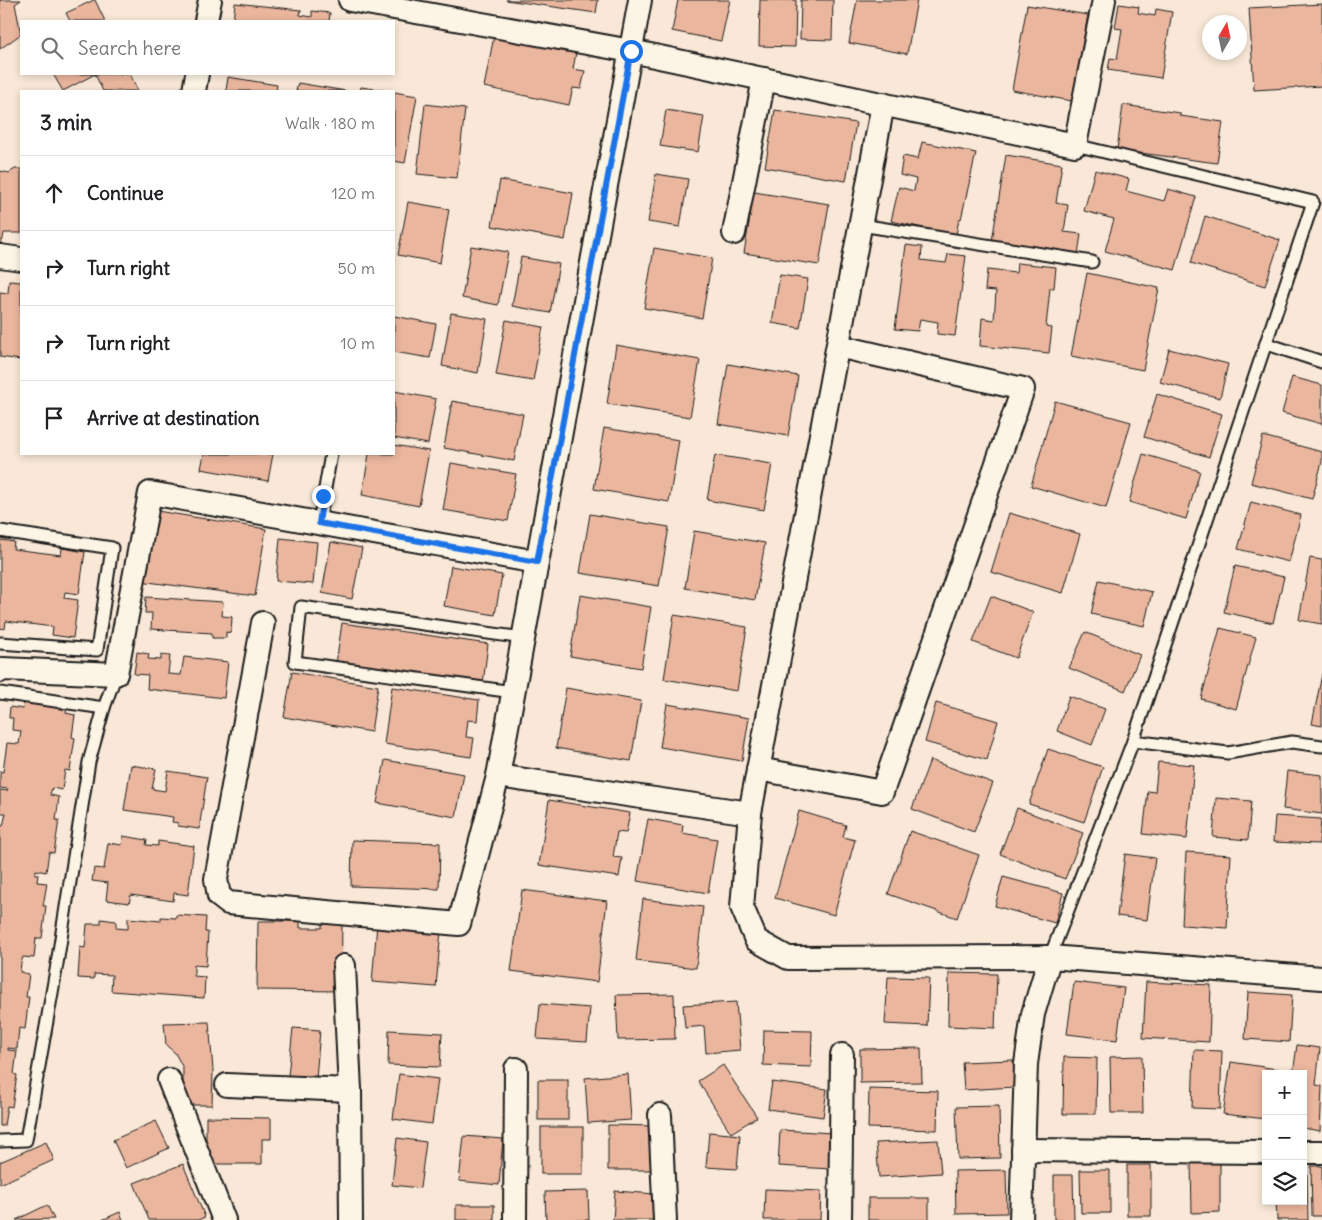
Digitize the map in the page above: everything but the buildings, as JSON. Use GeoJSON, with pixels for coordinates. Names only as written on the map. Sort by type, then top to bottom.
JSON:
{"type":"FeatureCollection","features":[{"type":"Feature","properties":{"kind":"street"},"geometry":{"type":"LineString","coordinates":[[206,20],[210,0]]}},
{"type":"Feature","properties":{"kind":"street"},"geometry":{"type":"LineString","coordinates":[[350,0],[631,51],[1075,145],[1104,0]]}},
{"type":"Feature","properties":{"kind":"street"},"geometry":{"type":"LineString","coordinates":[[263,623],[216,879],[219,896],[228,903],[459,924],[498,776],[640,0]]}},
{"type":"Feature","properties":{"kind":"street"},"geometry":{"type":"LineString","coordinates":[[194,90],[197,75]]}},
{"type":"Feature","properties":{"kind":"street"},"geometry":{"type":"LineString","coordinates":[[734,234],[764,79]]}},
{"type":"Feature","properties":{"kind":"street"},"geometry":{"type":"LineString","coordinates":[[884,104],[750,813],[742,908],[756,940],[788,958],[1050,957],[1322,978]]}},
{"type":"Feature","properties":{"kind":"street"},"geometry":{"type":"LineString","coordinates":[[0,256],[20,259]]}},
{"type":"Feature","properties":{"kind":"street"},"geometry":{"type":"LineString","coordinates":[[758,769],[882,792],[1023,389],[838,346]]}},
{"type":"Feature","properties":{"kind":"street"},"geometry":{"type":"LineString","coordinates":[[1,665],[116,674],[150,493],[537,562]]}},
{"type":"Feature","properties":{"kind":"street"},"geometry":{"type":"LineString","coordinates":[[498,776],[750,813]]}},
{"type":"Feature","properties":{"kind":"street"},"geometry":{"type":"LineString","coordinates":[[1021,1220],[1026,1064],[1033,1014],[1050,957]]}},
{"type":"Feature","properties":{"kind":"street"},"geometry":{"type":"LineString","coordinates":[[344,966],[350,1090],[351,1220]]}},
{"type":"Feature","properties":{"kind":"street"},"geometry":{"type":"LineString","coordinates":[[840,1220],[842,1055]]}},
{"type":"Feature","properties":{"kind":"street"},"geometry":{"type":"LineString","coordinates":[[515,1220],[516,1070]]}},
{"type":"Feature","properties":{"kind":"street"},"geometry":{"type":"LineString","coordinates":[[169,1080],[224,1220]]}},
{"type":"Feature","properties":{"kind":"street"},"geometry":{"type":"LineString","coordinates":[[227,1085],[350,1090]]}},
{"type":"Feature","properties":{"kind":"street"},"geometry":{"type":"LineString","coordinates":[[660,1115],[665,1220]]}},
{"type":"Feature","properties":{"kind":"street"},"geometry":{"type":"LineString","coordinates":[[1024,1150],[1262,1152]]}},
{"type":"Feature","properties":{"kind":"street"},"geometry":{"type":"LineString","coordinates":[[1307,1152],[1322,1152]]}},
{"type":"Feature","properties":{"kind":"lane"},"geometry":{"type":"LineString","coordinates":[[1050,957],[1133,741],[1313,202],[1075,145]]}},
{"type":"Feature","properties":{"kind":"lane"},"geometry":{"type":"LineString","coordinates":[[861,225],[1092,262]]}},
{"type":"Feature","properties":{"kind":"lane"},"geometry":{"type":"LineString","coordinates":[[1267,344],[1322,362]]}},
{"type":"Feature","properties":{"kind":"lane"},"geometry":{"type":"LineString","coordinates":[[319,523],[330,455]]}},
{"type":"Feature","properties":{"kind":"lane"},"geometry":{"type":"LineString","coordinates":[[0,531],[112,548],[97,650],[0,643]]}},
{"type":"Feature","properties":{"kind":"lane"},"geometry":{"type":"LineString","coordinates":[[513,692],[295,662],[301,607],[523,638]]}},
{"type":"Feature","properties":{"kind":"lane"},"geometry":{"type":"LineString","coordinates":[[0,1141],[26,1140],[56,970],[89,762],[116,674]]}},
{"type":"Feature","properties":{"kind":"lane"},"geometry":{"type":"LineString","coordinates":[[0,693],[104,708]]}},
{"type":"Feature","properties":{"kind":"lane"},"geometry":{"type":"LineString","coordinates":[[1133,741],[1228,753],[1292,742],[1322,746]]}},
{"type":"Feature","properties":{"kind":"route"},"geometry":{"type":"LineString","coordinates":[[323,496],[319,523],[537,562],[631,51]]}}]}
